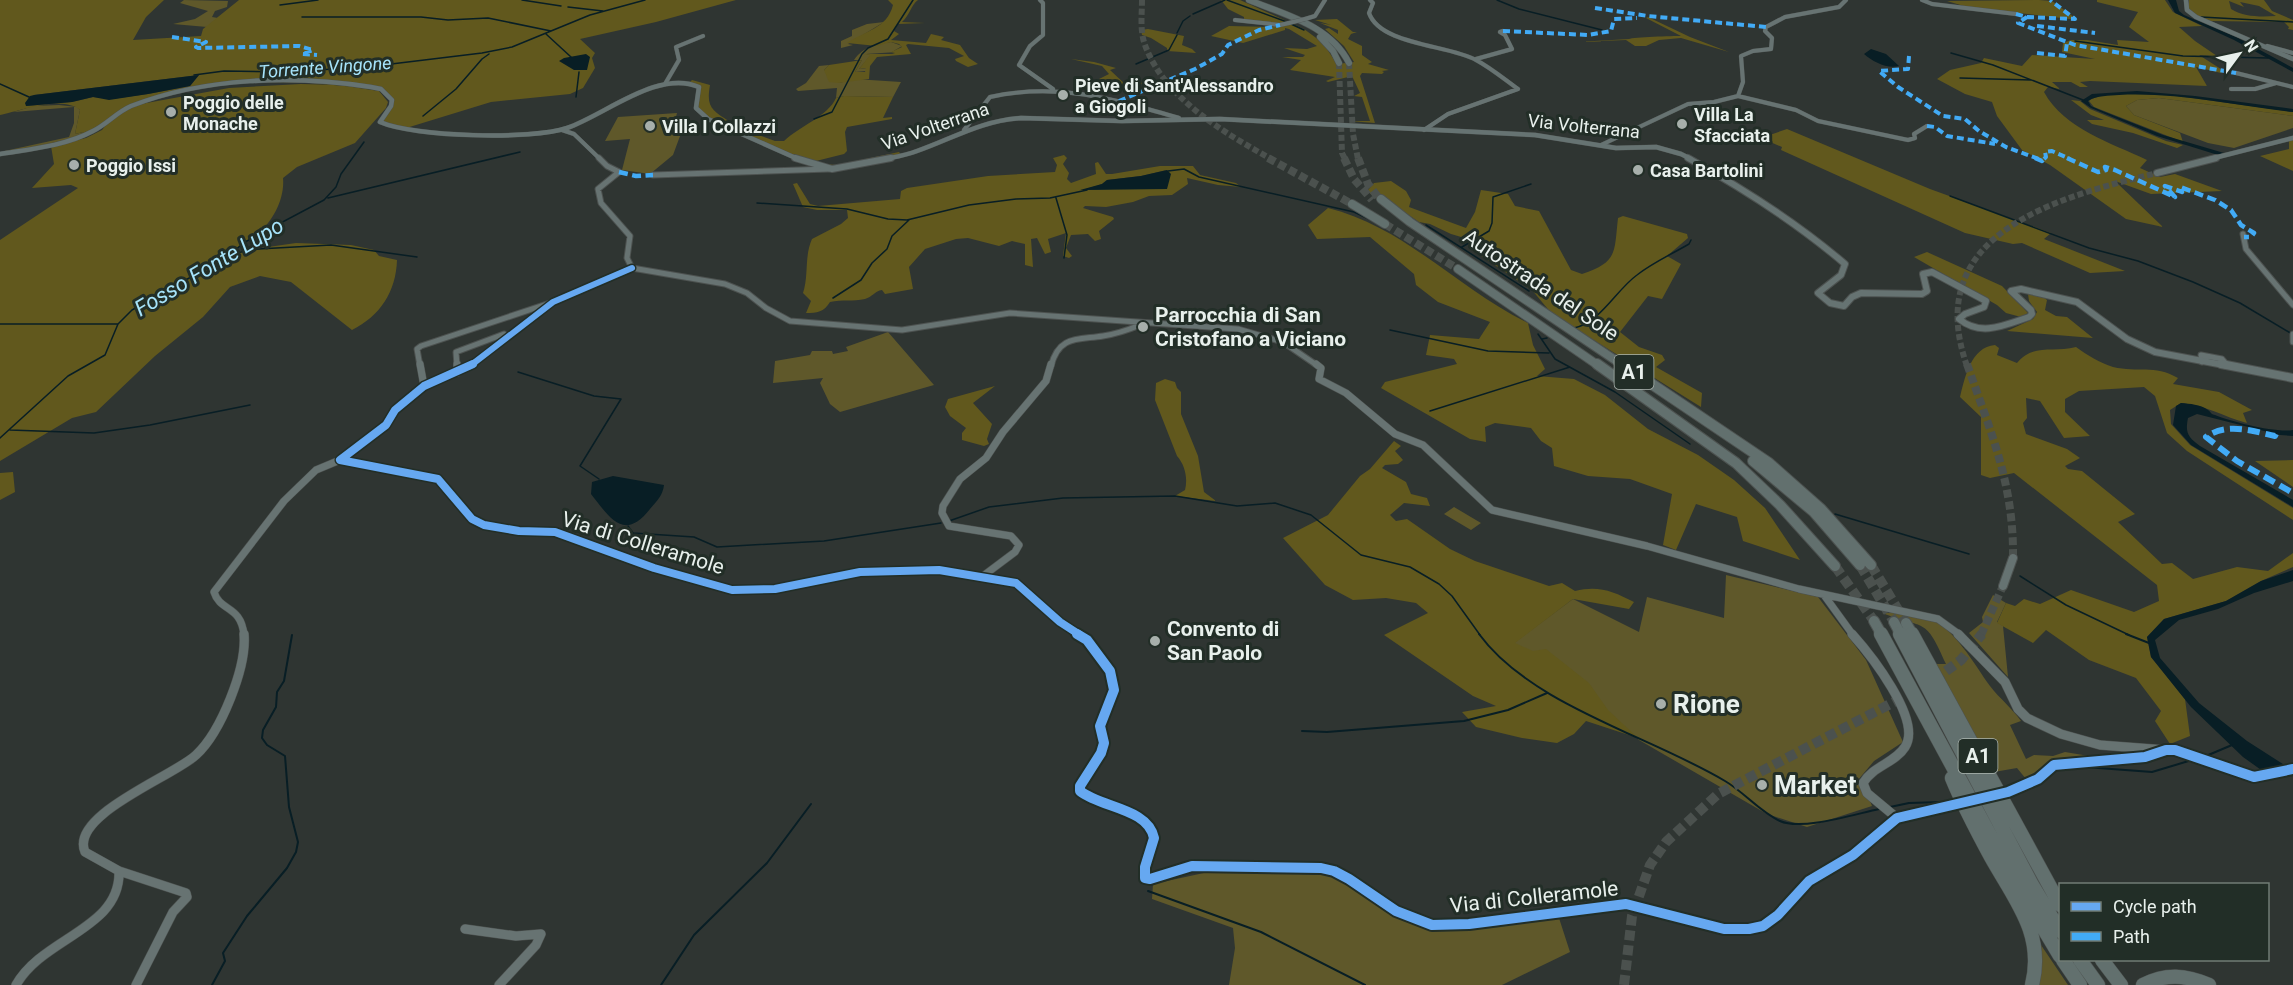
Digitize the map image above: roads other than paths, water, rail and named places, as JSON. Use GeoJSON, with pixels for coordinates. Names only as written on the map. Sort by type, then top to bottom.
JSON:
{"type":"FeatureCollection","features":[{"type":"Feature","properties":{"kind":"highway"},"geometry":{"type":"LineString","coordinates":[[1242,0],[1311,31],[1333,51],[1339,63]]}},
{"type":"Feature","properties":{"kind":"highway"},"geometry":{"type":"LineString","coordinates":[[1249,0],[1324,34],[1340,46],[1349,63]]}},
{"type":"Feature","properties":{"kind":"highway","name":"Autostrada del Sole"},"geometry":{"type":"LineString","coordinates":[[1860,565],[1814,512],[1760,466],[1404,225],[1377,200],[1769,463],[1821,509],[1871,565]]}},
{"type":"Feature","properties":{"kind":"highway"},"geometry":{"type":"LineString","coordinates":[[1352,204],[1385,224]]}},
{"type":"Feature","properties":{"kind":"highway","name":"Autostrada del Sole"},"geometry":{"type":"LineString","coordinates":[[1458,269],[1671,415],[1736,463],[1794,519],[1835,566]]}},
{"type":"Feature","properties":{"kind":"highway","name":"A1"},"geometry":{"type":"LineString","coordinates":[[1874,621],[2002,860],[2059,953]]}},
{"type":"Feature","properties":{"kind":"highway","name":"A1"},"geometry":{"type":"LineString","coordinates":[[2059,901],[1900,622],[2032,885],[2059,928]]}},
{"type":"Feature","properties":{"kind":"highway"},"geometry":{"type":"LineString","coordinates":[[1937,735],[1958,794],[2027,921],[2036,958],[2032,985]]}},
{"type":"Feature","properties":{"kind":"highway","name":"A1"},"geometry":{"type":"LineString","coordinates":[[2064,961],[2080,985]]}},
{"type":"Feature","properties":{"kind":"highway"},"geometry":{"type":"LineString","coordinates":[[2081,961],[2098,985]]}},
{"type":"Feature","properties":{"kind":"highway"},"geometry":{"type":"LineString","coordinates":[[2098,961],[2115,985]]}},
{"type":"Feature","properties":{"kind":"highway"},"geometry":{"type":"LineString","coordinates":[[2104,961],[2121,985]]}},
{"type":"Feature","properties":{"kind":"highway"},"geometry":{"type":"LineString","coordinates":[[2143,985],[2167,975],[2189,977],[2209,985]]}},
{"type":"Feature","properties":{"kind":"main road"},"geometry":{"type":"LineString","coordinates":[[2186,0],[2187,10],[2192,14],[2293,59]]}},
{"type":"Feature","properties":{"kind":"main road","name":"Via Volterrana"},"geometry":{"type":"LineString","coordinates":[[0,154],[82,136],[101,126],[117,112],[144,102],[197,89],[249,82],[332,83],[381,89],[392,100],[392,106],[380,122],[394,128],[464,135],[562,130],[665,84],[685,81],[699,87],[696,108],[708,119],[806,163],[832,169],[852,167],[916,152],[964,130],[1012,118],[1122,121],[1179,118],[1529,134],[1601,146],[1656,147],[1673,151],[1723,176],[1837,254],[1845,264],[1841,275],[1818,293],[1830,303],[1844,306],[1852,297],[1861,293],[1922,294],[1927,291],[1923,274],[1932,272],[1986,301],[1984,307],[1965,314],[1959,319],[1968,326],[1989,329],[2029,317],[2032,314],[2031,310],[2011,291],[2021,289],[2078,302],[2121,335],[2142,347],[2162,354],[2293,378]]}},
{"type":"Feature","properties":{"kind":"main road"},"geometry":{"type":"LineString","coordinates":[[2157,173],[2293,138]]}},
{"type":"Feature","properties":{"kind":"main road"},"geometry":{"type":"LineString","coordinates":[[2003,586],[2013,558]]}},
{"type":"Feature","properties":{"kind":"street"},"geometry":{"type":"LineString","coordinates":[[1040,0],[1043,3],[1043,35],[1030,46],[1019,65],[1053,89]]}},
{"type":"Feature","properties":{"kind":"street"},"geometry":{"type":"LineString","coordinates":[[1235,20],[1280,25],[1289,23],[1315,16],[1324,0]]}},
{"type":"Feature","properties":{"kind":"street"},"geometry":{"type":"LineString","coordinates":[[1370,0],[1372,3],[1369,13],[1371,19],[1384,32],[1476,59],[1517,86],[1517,90],[1448,114],[1424,130]]}},
{"type":"Feature","properties":{"kind":"street"},"geometry":{"type":"LineString","coordinates":[[1738,96],[1743,82],[1742,56],[1754,51],[1771,49],[1772,38],[1765,31],[1766,27],[1785,17],[1839,7],[1846,0]]}},
{"type":"Feature","properties":{"kind":"street"},"geometry":{"type":"LineString","coordinates":[[1922,0],[1929,3],[2016,14]]}},
{"type":"Feature","properties":{"kind":"street"},"geometry":{"type":"LineString","coordinates":[[1945,0],[1957,7]]}},
{"type":"Feature","properties":{"kind":"street"},"geometry":{"type":"LineString","coordinates":[[1476,59],[1512,49],[1505,35],[1500,32],[1503,31]]}},
{"type":"Feature","properties":{"kind":"street"},"geometry":{"type":"LineString","coordinates":[[665,84],[679,60],[676,47],[703,36]]}},
{"type":"Feature","properties":{"kind":"street"},"geometry":{"type":"LineString","coordinates":[[2253,42],[2293,53]]}},
{"type":"Feature","properties":{"kind":"street"},"geometry":{"type":"LineString","coordinates":[[2237,75],[2293,87]]}},
{"type":"Feature","properties":{"kind":"street"},"geometry":{"type":"LineString","coordinates":[[2231,89],[2255,89],[2276,83]]}},
{"type":"Feature","properties":{"kind":"street"},"geometry":{"type":"LineString","coordinates":[[964,130],[990,97],[1053,89],[1087,93],[1179,118]]}},
{"type":"Feature","properties":{"kind":"street"},"geometry":{"type":"LineString","coordinates":[[1601,146],[1688,104],[1714,102],[1738,96],[1796,110],[1818,121],[1908,140],[1915,138],[1914,134],[1927,126]]}},
{"type":"Feature","properties":{"kind":"street"},"geometry":{"type":"LineString","coordinates":[[562,130],[574,134],[607,166],[619,172],[598,189],[601,203],[630,236],[627,258],[632,268]]}},
{"type":"Feature","properties":{"kind":"street","name":"Via Volterrana"},"geometry":{"type":"LineString","coordinates":[[653,175],[832,169]]}},
{"type":"Feature","properties":{"kind":"street"},"geometry":{"type":"LineString","coordinates":[[2243,234],[2246,249],[2293,305]]}},
{"type":"Feature","properties":{"kind":"street"},"geometry":{"type":"LineString","coordinates":[[424,386],[417,349],[421,346],[553,302],[632,268],[725,284],[747,293],[766,308],[790,321],[902,330],[1010,313],[1238,329],[1267,335],[1294,347],[1321,368],[1319,379],[1346,393],[1395,434],[1423,445],[1492,510],[1647,546],[1824,595],[1938,619],[1954,628],[2005,682],[2018,710],[2027,718],[2061,734],[2100,745],[2175,750],[2254,777],[2269,776],[2292,769]]}},
{"type":"Feature","properties":{"kind":"street"},"geometry":{"type":"LineString","coordinates":[[136,985],[172,912],[187,897],[186,893],[119,871],[114,865],[92,857],[85,852],[84,837],[90,827],[115,804],[183,766],[214,735],[226,713],[244,643],[244,633],[237,614],[218,601],[214,592],[284,501],[316,470],[340,460],[390,421],[395,410],[424,386],[457,374],[477,362],[553,302]]}},
{"type":"Feature","properties":{"kind":"street"},"geometry":{"type":"LineString","coordinates":[[983,576],[1015,552],[1019,545],[1011,536],[958,530],[949,526],[942,513],[943,506],[960,479],[986,458],[1003,432],[1046,381],[1051,372],[1054,355],[1064,343],[1074,338],[1106,336],[1143,324]]}},
{"type":"Feature","properties":{"kind":"street"},"geometry":{"type":"LineString","coordinates":[[457,374],[456,352],[504,334]]}},
{"type":"Feature","properties":{"kind":"street"},"geometry":{"type":"LineString","coordinates":[[2293,334],[2291,337],[2293,342]]}},
{"type":"Feature","properties":{"kind":"street","name":"Via di Colleramole"},"geometry":{"type":"LineString","coordinates":[[340,460],[438,479],[450,490],[472,519],[484,525],[519,531],[555,532],[654,568],[732,590],[775,589],[860,572],[888,570],[939,570],[983,576],[1016,584],[1027,591],[1060,622],[1087,640],[1110,671],[1114,690],[1100,726],[1104,743],[1101,753],[1080,786],[1080,791],[1085,797],[1125,812],[1148,824],[1155,838],[1143,872],[1145,878],[1150,879],[1192,866],[1321,868],[1334,871],[1349,879],[1396,911],[1432,925],[1469,924],[1626,904],[1724,929],[1749,929],[1763,926],[1778,915],[1809,881],[1853,855],[1897,819],[1955,804]]}},
{"type":"Feature","properties":{"kind":"street"},"geometry":{"type":"LineString","coordinates":[[1824,595],[1844,625],[1880,669],[1906,718],[1907,743],[1903,750],[1867,774],[1863,783],[1867,793],[1897,819]]}},
{"type":"Feature","properties":{"kind":"street"},"geometry":{"type":"LineString","coordinates":[[2008,792],[2038,779],[2054,765],[2145,757],[2166,750]]}},
{"type":"Feature","properties":{"kind":"street"},"geometry":{"type":"LineString","coordinates":[[16,985],[31,964],[96,920],[108,908],[119,887],[119,871]]}},
{"type":"Feature","properties":{"kind":"street"},"geometry":{"type":"LineString","coordinates":[[465,929],[516,936],[541,934],[536,945],[500,985]]}},
{"type":"Feature","properties":{"kind":"water"},"geometry":{"type":"Polygon","coordinates":[[[2168,0],[2176,0],[2179,11],[2184,15],[2238,38],[2293,68],[2293,72],[2234,40],[2175,13],[2168,0]]]}},
{"type":"Feature","properties":{"kind":"water"},"geometry":{"type":"Polygon","coordinates":[[[1871,49],[1886,54],[1899,66],[1885,66],[1872,60],[1864,54],[1871,49]]]}},
{"type":"Feature","properties":{"kind":"water"},"geometry":{"type":"Polygon","coordinates":[[[586,54],[590,57],[587,70],[574,70],[559,61],[564,58],[586,54]]]}},
{"type":"Feature","properties":{"kind":"water"},"geometry":{"type":"Polygon","coordinates":[[[199,75],[190,86],[148,94],[109,100],[93,97],[72,102],[26,106],[25,103],[30,96],[34,95],[199,75]]]}},
{"type":"Feature","properties":{"kind":"water"},"geometry":{"type":"Polygon","coordinates":[[[2137,91],[2293,109],[2293,112],[2163,96],[2107,96],[2088,101],[2091,106],[2163,135],[2224,153],[2218,155],[2157,136],[2091,108],[2081,101],[2092,94],[2137,91]]]}},
{"type":"Feature","properties":{"kind":"water"},"geometry":{"type":"Polygon","coordinates":[[[1167,170],[1171,174],[1167,189],[1080,190],[1102,184],[1107,180],[1167,170]]]}},
{"type":"Feature","properties":{"kind":"water"},"geometry":{"type":"Polygon","coordinates":[[[2181,403],[2202,407],[2212,414],[2243,424],[2276,430],[2293,430],[2293,436],[2280,435],[2197,414],[2188,418],[2187,427],[2190,437],[2200,446],[2293,500],[2293,507],[2191,445],[2173,425],[2176,406],[2181,403]]]}},
{"type":"Feature","properties":{"kind":"water"},"geometry":{"type":"Polygon","coordinates":[[[613,476],[664,485],[657,501],[641,519],[625,525],[611,518],[591,494],[592,482],[613,476]]]}},
{"type":"Feature","properties":{"kind":"water"},"geometry":{"type":"Polygon","coordinates":[[[2293,570],[2293,581],[2254,593],[2218,609],[2179,620],[2155,640],[2160,658],[2199,703],[2247,741],[2286,766],[2264,772],[2243,757],[2191,707],[2151,657],[2147,637],[2164,619],[2226,601],[2261,581],[2293,570]]]}},
{"type":"Feature","properties":{"kind":"waterway"},"geometry":{"type":"LineString","coordinates":[[280,5],[318,0]]}},
{"type":"Feature","properties":{"kind":"waterway"},"geometry":{"type":"LineString","coordinates":[[522,0],[561,6]]}},
{"type":"Feature","properties":{"kind":"waterway","name":"Torrente Vingone"},"geometry":{"type":"LineString","coordinates":[[551,31],[590,15],[645,0]]}},
{"type":"Feature","properties":{"kind":"waterway"},"geometry":{"type":"LineString","coordinates":[[814,119],[832,112],[862,54],[868,48],[888,39],[913,0]]}},
{"type":"Feature","properties":{"kind":"waterway"},"geometry":{"type":"LineString","coordinates":[[1193,14],[1225,0]]}},
{"type":"Feature","properties":{"kind":"waterway"},"geometry":{"type":"LineString","coordinates":[[1227,0],[1287,22]]}},
{"type":"Feature","properties":{"kind":"waterway"},"geometry":{"type":"LineString","coordinates":[[1497,0],[1519,9],[1602,30]]}},
{"type":"Feature","properties":{"kind":"waterway"},"geometry":{"type":"LineString","coordinates":[[568,7],[603,11]]}},
{"type":"Feature","properties":{"kind":"waterway"},"geometry":{"type":"LineString","coordinates":[[1177,33],[1183,21],[1190,16]]}},
{"type":"Feature","properties":{"kind":"waterway"},"geometry":{"type":"LineString","coordinates":[[302,17],[421,17],[448,20],[488,18],[551,31]]}},
{"type":"Feature","properties":{"kind":"waterway"},"geometry":{"type":"LineString","coordinates":[[2201,17],[2293,22]]}},
{"type":"Feature","properties":{"kind":"waterway"},"geometry":{"type":"LineString","coordinates":[[1291,24],[1304,30]]}},
{"type":"Feature","properties":{"kind":"waterway","name":"Torrente Vingone"},"geometry":{"type":"LineString","coordinates":[[194,75],[224,71],[294,72],[383,65],[482,53],[512,47],[551,31]]}},
{"type":"Feature","properties":{"kind":"waterway"},"geometry":{"type":"LineString","coordinates":[[546,34],[571,57]]}},
{"type":"Feature","properties":{"kind":"waterway"},"geometry":{"type":"LineString","coordinates":[[1136,64],[1169,50],[1177,35]]}},
{"type":"Feature","properties":{"kind":"waterway"},"geometry":{"type":"LineString","coordinates":[[2075,41],[2183,56],[2268,58]]}},
{"type":"Feature","properties":{"kind":"waterway"},"geometry":{"type":"LineString","coordinates":[[1951,53],[1993,65],[2083,100]]}},
{"type":"Feature","properties":{"kind":"waterway"},"geometry":{"type":"LineString","coordinates":[[423,116],[456,89],[489,54]]}},
{"type":"Feature","properties":{"kind":"waterway"},"geometry":{"type":"LineString","coordinates":[[576,97],[579,72]]}},
{"type":"Feature","properties":{"kind":"waterway"},"geometry":{"type":"LineString","coordinates":[[1960,78],[2031,80]]}},
{"type":"Feature","properties":{"kind":"waterway","name":"Torrente Vingone"},"geometry":{"type":"LineString","coordinates":[[0,84],[29,97]]}},
{"type":"Feature","properties":{"kind":"waterway","name":"Fosso Fonte Lupo"},"geometry":{"type":"LineString","coordinates":[[230,254],[245,242],[324,200],[336,187],[341,174],[364,142]]}},
{"type":"Feature","properties":{"kind":"waterway"},"geometry":{"type":"LineString","coordinates":[[328,198],[520,152]]}},
{"type":"Feature","properties":{"kind":"waterway"},"geometry":{"type":"LineString","coordinates":[[1168,171],[1184,169],[1199,177],[1354,212],[1373,221]]}},
{"type":"Feature","properties":{"kind":"waterway"},"geometry":{"type":"LineString","coordinates":[[1462,247],[1489,231],[1492,223],[1493,197],[1531,184]]}},
{"type":"Feature","properties":{"kind":"waterway"},"geometry":{"type":"LineString","coordinates":[[757,203],[847,209],[888,219],[907,220],[969,205],[1016,199],[1050,198],[1087,190]]}},
{"type":"Feature","properties":{"kind":"waterway"},"geometry":{"type":"LineString","coordinates":[[1950,196],[2089,248],[2138,261],[2193,282],[2240,303],[2292,334]]}},
{"type":"Feature","properties":{"kind":"waterway"},"geometry":{"type":"LineString","coordinates":[[1056,198],[1067,235],[1064,258]]}},
{"type":"Feature","properties":{"kind":"waterway"},"geometry":{"type":"LineString","coordinates":[[833,298],[861,280],[872,263],[887,249],[892,236],[909,220]]}},
{"type":"Feature","properties":{"kind":"waterway"},"geometry":{"type":"LineString","coordinates":[[1426,225],[1529,291]]}},
{"type":"Feature","properties":{"kind":"waterway"},"geometry":{"type":"LineString","coordinates":[[1574,328],[1584,325],[1600,313],[1629,281],[1689,244],[1691,240]]}},
{"type":"Feature","properties":{"kind":"waterway"},"geometry":{"type":"LineString","coordinates":[[230,254],[258,249],[331,245],[417,257]]}},
{"type":"Feature","properties":{"kind":"waterway","name":"Fosso Fonte Lupo"},"geometry":{"type":"LineString","coordinates":[[118,324],[132,310],[230,254]]}},
{"type":"Feature","properties":{"kind":"waterway"},"geometry":{"type":"LineString","coordinates":[[0,324],[118,324]]}},
{"type":"Feature","properties":{"kind":"waterway","name":"Fosso Fonte Lupo"},"geometry":{"type":"LineString","coordinates":[[0,438],[68,376],[105,355],[118,324]]}},
{"type":"Feature","properties":{"kind":"waterway"},"geometry":{"type":"LineString","coordinates":[[1390,330],[1488,351],[1549,353]]}},
{"type":"Feature","properties":{"kind":"waterway"},"geometry":{"type":"LineString","coordinates":[[1538,334],[1555,359],[1570,367]]}},
{"type":"Feature","properties":{"kind":"waterway"},"geometry":{"type":"LineString","coordinates":[[1542,339],[1547,338]]}},
{"type":"Feature","properties":{"kind":"waterway"},"geometry":{"type":"LineString","coordinates":[[1430,411],[1570,367]]}},
{"type":"Feature","properties":{"kind":"waterway"},"geometry":{"type":"LineString","coordinates":[[1570,367],[1615,392],[1690,444]]}},
{"type":"Feature","properties":{"kind":"waterway"},"geometry":{"type":"LineString","coordinates":[[518,372],[594,396],[621,399],[580,466],[599,479]]}},
{"type":"Feature","properties":{"kind":"waterway"},"geometry":{"type":"LineString","coordinates":[[10,430],[94,433],[150,425],[250,405]]}},
{"type":"Feature","properties":{"kind":"waterway"},"geometry":{"type":"LineString","coordinates":[[949,521],[989,507],[1063,498],[1175,496],[1237,506],[1275,503],[1311,515],[1361,555],[1410,567],[1439,584],[1452,596],[1480,635]]}},
{"type":"Feature","properties":{"kind":"waterway"},"geometry":{"type":"LineString","coordinates":[[1835,514],[1969,554]]}},
{"type":"Feature","properties":{"kind":"waterway"},"geometry":{"type":"LineString","coordinates":[[628,526],[633,533],[694,537],[717,547],[824,541],[941,523]]}},
{"type":"Feature","properties":{"kind":"waterway"},"geometry":{"type":"LineString","coordinates":[[2020,576],[2066,605],[2129,635]]}},
{"type":"Feature","properties":{"kind":"waterway"},"geometry":{"type":"LineString","coordinates":[[1479,634],[1501,659],[1529,681],[1593,717],[1725,781],[1780,821],[1790,824],[1815,823],[1879,809]]}},
{"type":"Feature","properties":{"kind":"waterway"},"geometry":{"type":"LineString","coordinates":[[2126,634],[2149,643]]}},
{"type":"Feature","properties":{"kind":"waterway"},"geometry":{"type":"LineString","coordinates":[[212,985],[225,961],[223,953],[247,916],[287,868],[296,852],[298,842],[289,807],[285,756],[267,745],[262,738],[263,730],[276,707],[277,692],[284,681],[292,635]]}},
{"type":"Feature","properties":{"kind":"waterway"},"geometry":{"type":"LineString","coordinates":[[1302,731],[1327,732],[1464,721],[1508,710],[1547,693]]}},
{"type":"Feature","properties":{"kind":"waterway"},"geometry":{"type":"LineString","coordinates":[[2206,756],[2232,745]]}},
{"type":"Feature","properties":{"kind":"waterway"},"geometry":{"type":"LineString","coordinates":[[2085,767],[2152,772],[2192,760]]}},
{"type":"Feature","properties":{"kind":"waterway"},"geometry":{"type":"LineString","coordinates":[[1890,807],[1909,803],[1942,802]]}},
{"type":"Feature","properties":{"kind":"waterway"},"geometry":{"type":"LineString","coordinates":[[661,985],[694,935],[767,863],[811,804]]}},
{"type":"Feature","properties":{"kind":"waterway"},"geometry":{"type":"LineString","coordinates":[[1148,891],[1261,932],[1365,985]]}},
{"type":"Feature","properties":{"kind":"tunnel"},"geometry":{"type":"LineString","coordinates":[[1142,0],[1144,42],[1165,80],[1179,96],[1214,125],[1271,159]]}},
{"type":"Feature","properties":{"kind":"tunnel"},"geometry":{"type":"LineString","coordinates":[[1339,63],[1342,153],[1345,159]]}},
{"type":"Feature","properties":{"kind":"tunnel"},"geometry":{"type":"LineString","coordinates":[[1349,63],[1353,134],[1358,159]]}},
{"type":"Feature","properties":{"kind":"tunnel"},"geometry":{"type":"LineString","coordinates":[[1268,158],[1352,204]]}},
{"type":"Feature","properties":{"kind":"tunnel"},"geometry":{"type":"LineString","coordinates":[[1344,158],[1354,179],[1372,200]]}},
{"type":"Feature","properties":{"kind":"tunnel"},"geometry":{"type":"LineString","coordinates":[[1358,158],[1368,184],[1378,197]]}},
{"type":"Feature","properties":{"kind":"tunnel"},"geometry":{"type":"LineString","coordinates":[[1967,366],[1958,321],[1963,283],[1980,253],[2007,229],[2041,210],[2079,195],[2157,173]]}},
{"type":"Feature","properties":{"kind":"tunnel"},"geometry":{"type":"LineString","coordinates":[[1385,224],[1458,269]]}},
{"type":"Feature","properties":{"kind":"tunnel"},"geometry":{"type":"LineString","coordinates":[[1967,364],[2005,482],[2010,506],[2013,558]]}},
{"type":"Feature","properties":{"kind":"tunnel"},"geometry":{"type":"LineString","coordinates":[[1860,565],[1894,622]]}},
{"type":"Feature","properties":{"kind":"tunnel"},"geometry":{"type":"LineString","coordinates":[[1871,565],[1906,623]]}},
{"type":"Feature","properties":{"kind":"tunnel"},"geometry":{"type":"LineString","coordinates":[[1835,566],[1874,621]]}},
{"type":"Feature","properties":{"kind":"tunnel"},"geometry":{"type":"LineString","coordinates":[[1981,635],[2003,586]]}},
{"type":"Feature","properties":{"kind":"tunnel"},"geometry":{"type":"LineString","coordinates":[[1934,680],[1961,660],[1982,634]]}},
{"type":"Feature","properties":{"kind":"tunnel"},"geometry":{"type":"LineString","coordinates":[[1624,985],[1632,916],[1650,865],[1666,842],[1718,794],[1915,691]]}},
{"type":"Feature","properties":{"kind":"place","name":"Pieve di Sant'Alessandro a Giogoli"},"geometry":{"type":"Point","coordinates":[1063,95]}},
{"type":"Feature","properties":{"kind":"place","name":"Poggio delle Monache"},"geometry":{"type":"Point","coordinates":[171,112]}},
{"type":"Feature","properties":{"kind":"place","name":"Villa La Sfacciata"},"geometry":{"type":"Point","coordinates":[1682,124]}},
{"type":"Feature","properties":{"kind":"place","name":"Villa I Collazzi"},"geometry":{"type":"Point","coordinates":[650,126]}},
{"type":"Feature","properties":{"kind":"place","name":"Poggio Issi"},"geometry":{"type":"Point","coordinates":[74,165]}},
{"type":"Feature","properties":{"kind":"place","name":"Casa Bartolini"},"geometry":{"type":"Point","coordinates":[1638,170]}},
{"type":"Feature","properties":{"kind":"place","name":"Parrocchia di San Cristofano a Viciano"},"geometry":{"type":"Point","coordinates":[1143,327]}},
{"type":"Feature","properties":{"kind":"place","name":"Convento di San Paolo"},"geometry":{"type":"Point","coordinates":[1155,641]}},
{"type":"Feature","properties":{"kind":"place","name":"Rione"},"geometry":{"type":"Point","coordinates":[1661,704]}},
{"type":"Feature","properties":{"kind":"place","name":"Market"},"geometry":{"type":"Point","coordinates":[1762,785]}}]}
